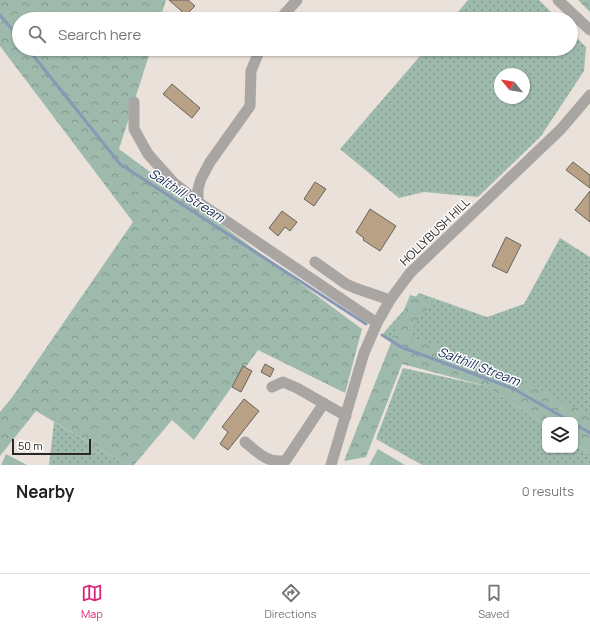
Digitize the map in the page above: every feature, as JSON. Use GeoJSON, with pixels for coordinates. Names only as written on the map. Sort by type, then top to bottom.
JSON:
{"type":"FeatureCollection","features":[{"type":"Feature","properties":{"kind":"street"},"geometry":{"type":"LineString","coordinates":[[286,12],[297,0]]}},
{"type":"Feature","properties":{"kind":"street"},"geometry":{"type":"LineString","coordinates":[[558,0],[571,12]]}},
{"type":"Feature","properties":{"kind":"street"},"geometry":{"type":"LineString","coordinates":[[578,19],[590,30]]}},
{"type":"Feature","properties":{"kind":"street"},"geometry":{"type":"LineString","coordinates":[[198,202],[198,189],[201,179],[210,162],[250,106],[251,71],[257,56]]}},
{"type":"Feature","properties":{"kind":"street","name":"HOLLYBUSH HILL"},"geometry":{"type":"LineString","coordinates":[[331,465],[364,353],[377,323],[390,300],[410,273],[561,129],[590,95]]}},
{"type":"Feature","properties":{"kind":"street"},"geometry":{"type":"LineString","coordinates":[[134,102],[134,129],[148,154],[172,182],[198,202],[377,323]]}},
{"type":"Feature","properties":{"kind":"street"},"geometry":{"type":"LineString","coordinates":[[315,262],[346,284],[390,300]]}},
{"type":"Feature","properties":{"kind":"street"},"geometry":{"type":"LineString","coordinates":[[272,387],[283,382],[346,416]]}},
{"type":"Feature","properties":{"kind":"street"},"geometry":{"type":"LineString","coordinates":[[245,442],[262,456],[272,461],[278,462],[286,460],[324,403]]}},
{"type":"Feature","properties":{"kind":"green space"},"geometry":{"type":"Polygon","coordinates":[[[0,0],[166,0],[162,12],[12,12],[12,56],[149,56],[119,149],[362,329],[345,393],[258,350],[194,440],[172,420],[134,465],[127,465],[36,411],[0,456],[0,412],[13,396],[133,222],[0,46],[0,0]]]}},
{"type":"Feature","properties":{"kind":"green space"},"geometry":{"type":"Polygon","coordinates":[[[468,0],[539,0],[551,12],[458,12],[468,0]]]}},
{"type":"Feature","properties":{"kind":"green space"},"geometry":{"type":"Polygon","coordinates":[[[578,0],[590,0],[590,12],[578,0]]]}},
{"type":"Feature","properties":{"kind":"green space"},"geometry":{"type":"Polygon","coordinates":[[[578,39],[586,47],[584,71],[541,136],[478,197],[424,192],[399,198],[340,149],[420,56],[578,56],[578,39]]]}},
{"type":"Feature","properties":{"kind":"green space"},"geometry":{"type":"Polygon","coordinates":[[[560,238],[590,257],[590,428],[578,422],[578,417],[567,417],[467,368],[381,336],[419,293],[487,317],[524,304],[560,238]]]}},
{"type":"Feature","properties":{"kind":"green space"},"geometry":{"type":"Polygon","coordinates":[[[410,295],[433,301],[406,336],[472,356],[590,414],[590,454],[578,446],[578,417],[542,417],[542,423],[486,386],[402,364],[366,457],[344,461],[410,295]]]}},
{"type":"Feature","properties":{"kind":"green space"},"geometry":{"type":"Polygon","coordinates":[[[403,368],[486,386],[542,423],[542,453],[578,453],[578,446],[590,454],[590,465],[422,465],[376,439],[403,368]]]}},
{"type":"Feature","properties":{"kind":"green space"},"geometry":{"type":"Polygon","coordinates":[[[54,422],[127,465],[49,465],[54,422]]]}},
{"type":"Feature","properties":{"kind":"green space"},"geometry":{"type":"Polygon","coordinates":[[[378,449],[405,465],[369,465],[378,449]]]}},
{"type":"Feature","properties":{"kind":"green space"},"geometry":{"type":"Polygon","coordinates":[[[6,454],[27,465],[1,465],[6,454]]]}},
{"type":"Feature","properties":{"kind":"building"},"geometry":{"type":"Polygon","coordinates":[[[169,0],[188,0],[195,6],[189,12],[183,12],[169,0]]]}},
{"type":"Feature","properties":{"kind":"building"},"geometry":{"type":"Polygon","coordinates":[[[172,84],[200,108],[192,118],[163,94],[172,84]]]}},
{"type":"Feature","properties":{"kind":"building"},"geometry":{"type":"Polygon","coordinates":[[[573,162],[590,175],[590,188],[566,170],[573,162]]]}},
{"type":"Feature","properties":{"kind":"building"},"geometry":{"type":"Polygon","coordinates":[[[315,182],[326,189],[314,206],[304,199],[315,182]]]}},
{"type":"Feature","properties":{"kind":"building"},"geometry":{"type":"Polygon","coordinates":[[[590,191],[590,222],[575,210],[590,191]]]}},
{"type":"Feature","properties":{"kind":"building"},"geometry":{"type":"Polygon","coordinates":[[[370,209],[396,226],[380,251],[363,240],[364,238],[356,232],[370,209]]]}},
{"type":"Feature","properties":{"kind":"building"},"geometry":{"type":"Polygon","coordinates":[[[282,211],[297,222],[290,231],[285,227],[278,236],[269,228],[282,211]]]}},
{"type":"Feature","properties":{"kind":"building"},"geometry":{"type":"Polygon","coordinates":[[[506,237],[521,245],[507,273],[492,266],[506,237]]]}},
{"type":"Feature","properties":{"kind":"building"},"geometry":{"type":"Polygon","coordinates":[[[265,364],[274,369],[270,377],[261,372],[265,364]]]}},
{"type":"Feature","properties":{"kind":"building"},"geometry":{"type":"Polygon","coordinates":[[[243,366],[252,371],[241,392],[232,387],[243,366]]]}},
{"type":"Feature","properties":{"kind":"building"},"geometry":{"type":"Polygon","coordinates":[[[244,399],[259,411],[228,450],[220,444],[228,432],[222,427],[244,399]]]}},
{"type":"Feature","properties":{"kind":"waterway","name":"Salthill Stream"},"geometry":{"type":"LineString","coordinates":[[0,15],[12,30]]}},
{"type":"Feature","properties":{"kind":"waterway","name":"Salthill Stream"},"geometry":{"type":"LineString","coordinates":[[34,56],[120,164],[366,324]]}},
{"type":"Feature","properties":{"kind":"waterway","name":"Salthill Stream"},"geometry":{"type":"LineString","coordinates":[[382,335],[401,347],[514,389],[563,417]]}},
{"type":"Feature","properties":{"kind":"waterway","name":"Salthill Stream"},"geometry":{"type":"LineString","coordinates":[[578,426],[590,433]]}}]}
